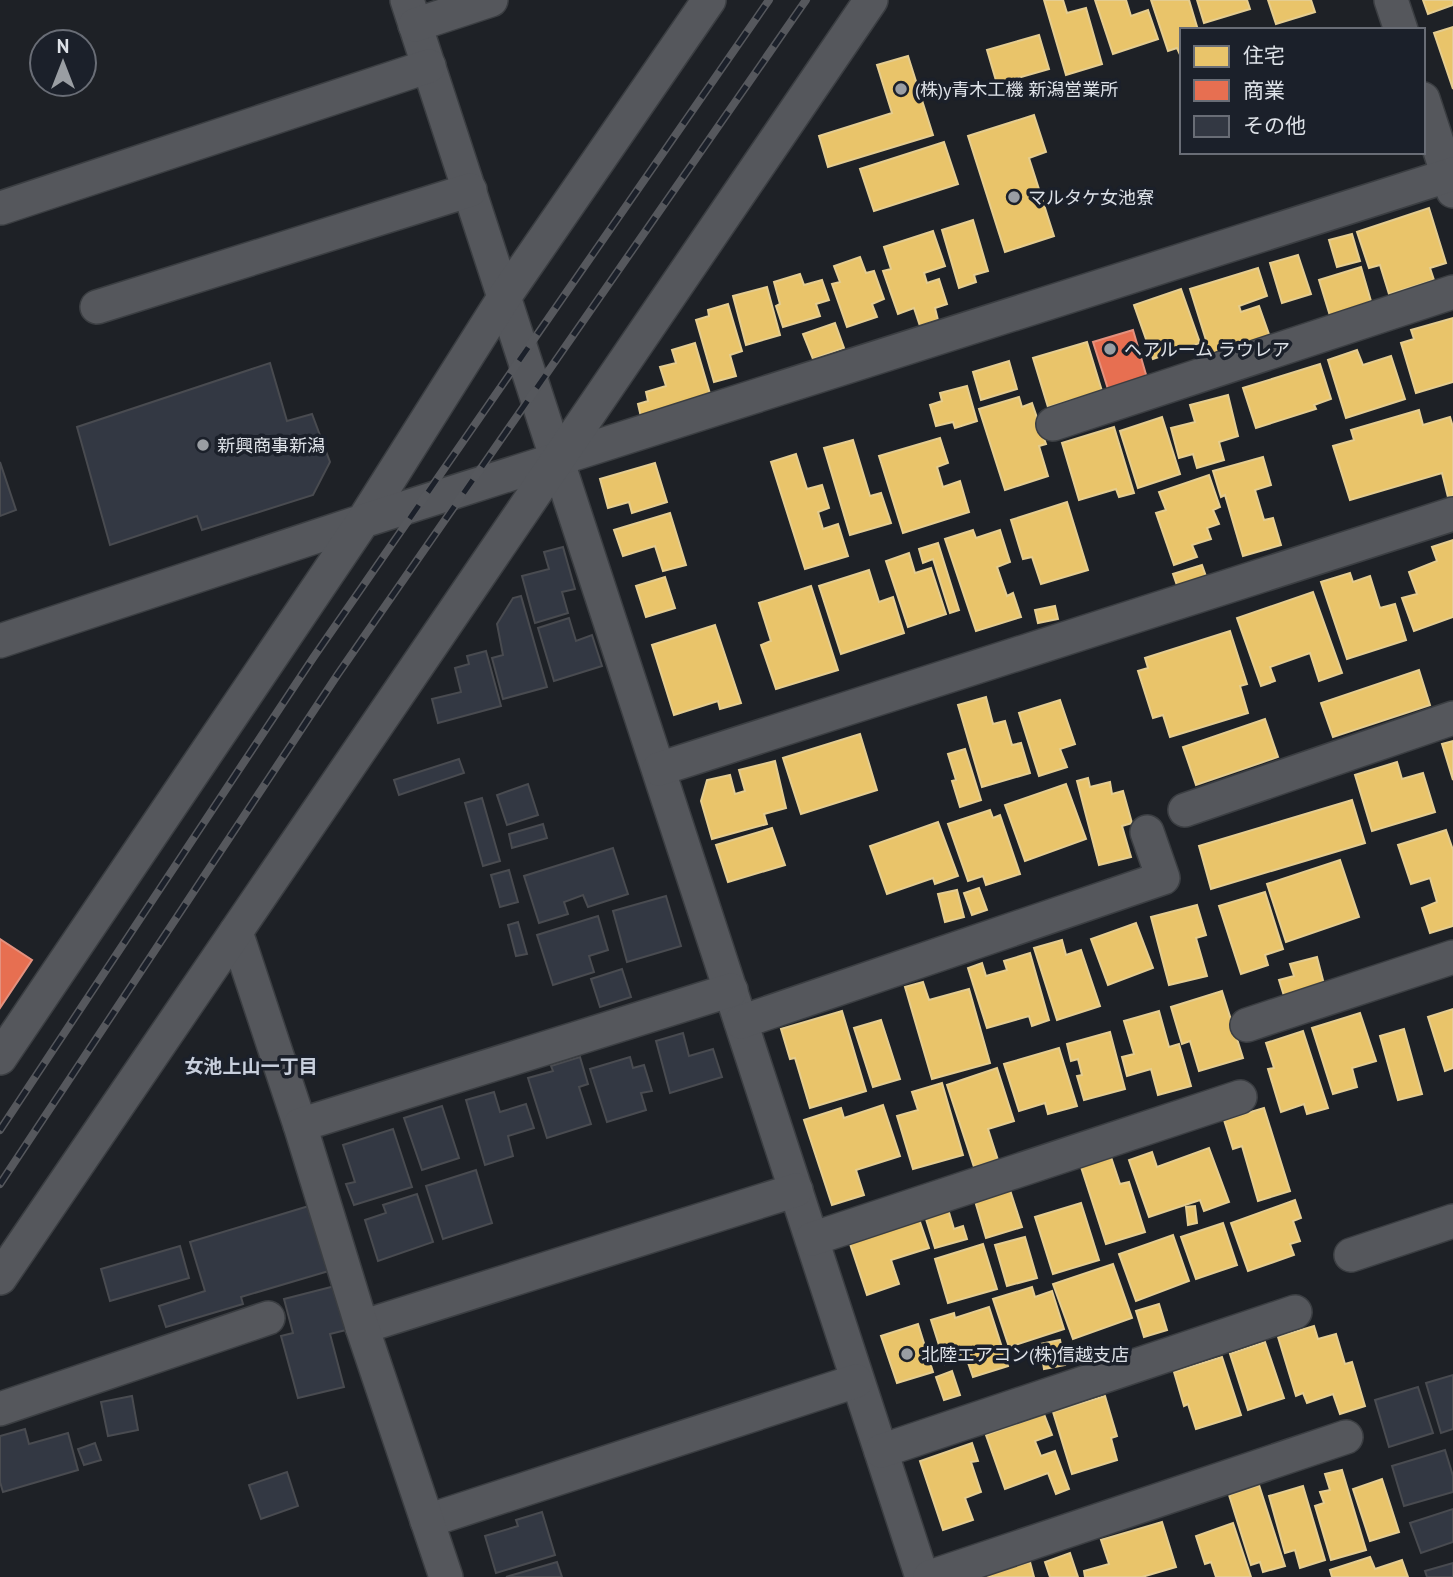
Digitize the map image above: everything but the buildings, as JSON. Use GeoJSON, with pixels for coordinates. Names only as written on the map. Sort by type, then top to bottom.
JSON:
{"type":"FeatureCollection","features":[{"type":"Feature","properties":{"kind":"street"},"geometry":{"type":"LineString","coordinates":[[491,0],[411,12],[922,1577]]}},
{"type":"Feature","properties":{"kind":"street"},"geometry":{"type":"LineString","coordinates":[[0,1058],[363,521],[505,296],[709,0]]}},
{"type":"Feature","properties":{"kind":"street"},"geometry":{"type":"LineString","coordinates":[[0,1278],[871,0]]}},
{"type":"Feature","properties":{"kind":"street"},"geometry":{"type":"LineString","coordinates":[[1391,0],[1400,28]]}},
{"type":"Feature","properties":{"kind":"street"},"geometry":{"type":"LineString","coordinates":[[1,208],[429,66]]}},
{"type":"Feature","properties":{"kind":"street"},"geometry":{"type":"LineString","coordinates":[[0,641],[558,459],[1451,180],[1425,105]]}},
{"type":"Feature","properties":{"kind":"street"},"geometry":{"type":"LineString","coordinates":[[97,307],[470,190]]}},
{"type":"Feature","properties":{"kind":"street"},"geometry":{"type":"LineString","coordinates":[[1053,424],[1453,292]]}},
{"type":"Feature","properties":{"kind":"street"},"geometry":{"type":"LineString","coordinates":[[659,769],[1453,514]]}},
{"type":"Feature","properties":{"kind":"street"},"geometry":{"type":"LineString","coordinates":[[1185,810],[1453,718]]}},
{"type":"Feature","properties":{"kind":"street"},"geometry":{"type":"LineString","coordinates":[[741,1022],[1163,878],[1147,832]]}},
{"type":"Feature","properties":{"kind":"street"},"geometry":{"type":"LineString","coordinates":[[236,932],[300,1125],[362,1327],[446,1577]]}},
{"type":"Feature","properties":{"kind":"street"},"geometry":{"type":"LineString","coordinates":[[1247,1025],[1453,957]]}},
{"type":"Feature","properties":{"kind":"street"},"geometry":{"type":"LineString","coordinates":[[300,1125],[731,990]]}},
{"type":"Feature","properties":{"kind":"street"},"geometry":{"type":"LineString","coordinates":[[812,1238],[1240,1097]]}},
{"type":"Feature","properties":{"kind":"street"},"geometry":{"type":"LineString","coordinates":[[362,1327],[796,1190]]}},
{"type":"Feature","properties":{"kind":"street"},"geometry":{"type":"LineString","coordinates":[[1350,1255],[1453,1221]]}},
{"type":"Feature","properties":{"kind":"street"},"geometry":{"type":"LineString","coordinates":[[881,1451],[1295,1312]]}},
{"type":"Feature","properties":{"kind":"street"},"geometry":{"type":"LineString","coordinates":[[0,1409],[268,1318]]}},
{"type":"Feature","properties":{"kind":"street"},"geometry":{"type":"LineString","coordinates":[[427,1521],[856,1381]]}},
{"type":"Feature","properties":{"kind":"street"},"geometry":{"type":"LineString","coordinates":[[930,1577],[1346,1437]]}},
{"type":"Feature","properties":{"kind":"railway"},"geometry":{"type":"LineString","coordinates":[[0,1130],[313,658],[769,0]]}},
{"type":"Feature","properties":{"kind":"railway"},"geometry":{"type":"LineString","coordinates":[[0,1184],[338,674],[806,0]]}},
{"type":"Feature","properties":{"kind":"place","name":"(株)y青木工機 新潟営業所"},"geometry":{"type":"Point","coordinates":[901,89]}},
{"type":"Feature","properties":{"kind":"place","name":"マルタケ女池寮"},"geometry":{"type":"Point","coordinates":[1014,197]}},
{"type":"Feature","properties":{"kind":"place","name":"ヘアルーム ラウレア"},"geometry":{"type":"Point","coordinates":[1110,349]}},
{"type":"Feature","properties":{"kind":"place","name":"新興商事新潟"},"geometry":{"type":"Point","coordinates":[203,445]}},
{"type":"Feature","properties":{"kind":"place","name":"北陸エアコン(株)信越支店"},"geometry":{"type":"Point","coordinates":[907,1354]}},
{"type":"Feature","properties":{"kind":"district","name":"女池上山一丁目"},"geometry":{"type":"Point","coordinates":[251,1066]}}]}
